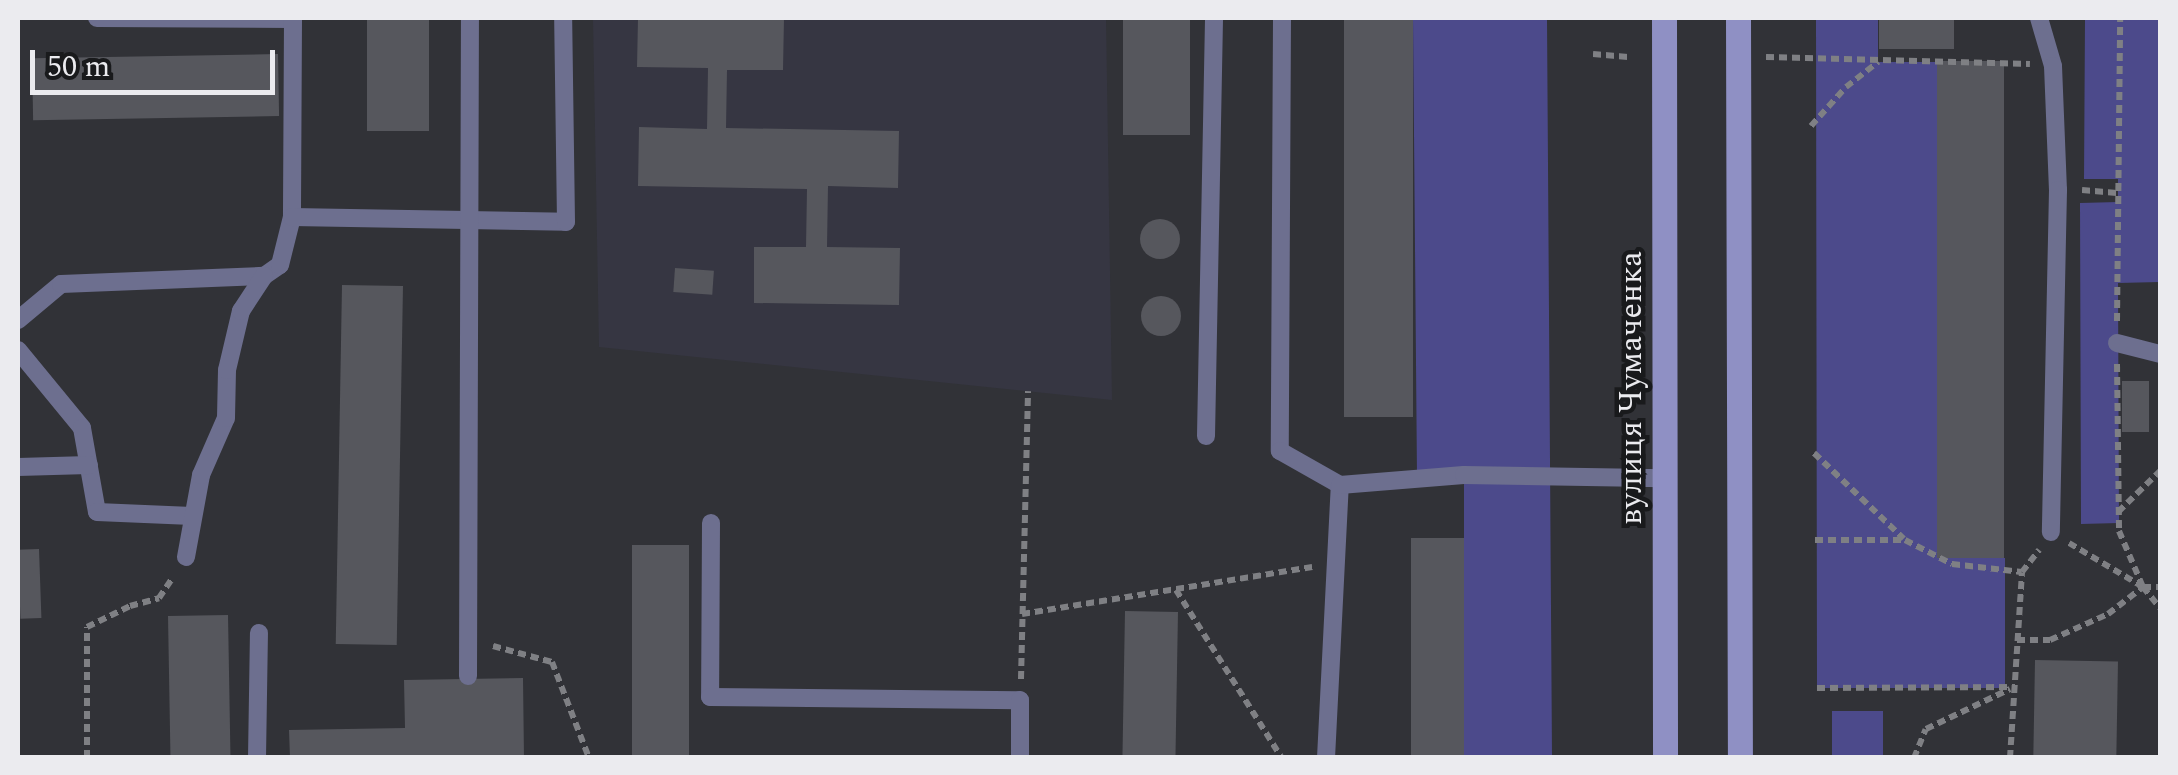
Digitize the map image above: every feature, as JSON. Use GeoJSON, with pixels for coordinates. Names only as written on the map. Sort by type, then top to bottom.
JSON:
{"type":"FeatureCollection","features":[{"type":"Feature","properties":{"kind":"street","name":"вулиця Чумаченка"},"geometry":{"type":"LineString","coordinates":[[1664,18],[1664,758]]}},
{"type":"Feature","properties":{"kind":"street"},"geometry":{"type":"LineString","coordinates":[[1738,18],[1740,758]]}},
{"type":"Feature","properties":{"kind":"lane"},"geometry":{"type":"LineString","coordinates":[[97,18],[294,19],[292,217],[280,265],[264,276],[241,311],[228,370],[226,418],[201,475],[186,557]]}},
{"type":"Feature","properties":{"kind":"lane"},"geometry":{"type":"LineString","coordinates":[[468,676],[470,18]]}},
{"type":"Feature","properties":{"kind":"lane"},"geometry":{"type":"LineString","coordinates":[[292,217],[566,222],[564,18]]}},
{"type":"Feature","properties":{"kind":"lane"},"geometry":{"type":"LineString","coordinates":[[1206,436],[1214,18]]}},
{"type":"Feature","properties":{"kind":"lane"},"geometry":{"type":"LineString","coordinates":[[1282,18],[1280,451],[1340,485],[1464,475],[1664,478]]}},
{"type":"Feature","properties":{"kind":"lane"},"geometry":{"type":"LineString","coordinates":[[2038,18],[2053,66],[2058,190],[2051,532]]}},
{"type":"Feature","properties":{"kind":"lane"},"geometry":{"type":"LineString","coordinates":[[18,320],[61,284],[264,276]]}},
{"type":"Feature","properties":{"kind":"lane"},"geometry":{"type":"LineString","coordinates":[[2117,344],[2160,354]]}},
{"type":"Feature","properties":{"kind":"lane"},"geometry":{"type":"LineString","coordinates":[[18,350],[82,428],[97,512],[192,516]]}},
{"type":"Feature","properties":{"kind":"lane"},"geometry":{"type":"LineString","coordinates":[[18,467],[89,465]]}},
{"type":"Feature","properties":{"kind":"lane"},"geometry":{"type":"LineString","coordinates":[[1326,758],[1340,485]]}},
{"type":"Feature","properties":{"kind":"lane"},"geometry":{"type":"LineString","coordinates":[[711,523],[710,697],[1020,700],[1020,758]]}},
{"type":"Feature","properties":{"kind":"lane"},"geometry":{"type":"LineString","coordinates":[[256,758],[259,634]]}},
{"type":"Feature","properties":{"kind":"path"},"geometry":{"type":"LineString","coordinates":[[2120,18],[2119,530],[2143,587],[2160,608]]}},
{"type":"Feature","properties":{"kind":"path"},"geometry":{"type":"LineString","coordinates":[[1594,54],[1631,58]]}},
{"type":"Feature","properties":{"kind":"path"},"geometry":{"type":"LineString","coordinates":[[1766,57],[1878,62],[2004,61],[2053,66]]}},
{"type":"Feature","properties":{"kind":"path"},"geometry":{"type":"LineString","coordinates":[[1811,126],[1846,87],[1878,62]]}},
{"type":"Feature","properties":{"kind":"path"},"geometry":{"type":"LineString","coordinates":[[2082,190],[2118,192]]}},
{"type":"Feature","properties":{"kind":"path"},"geometry":{"type":"LineString","coordinates":[[1020,700],[1028,391]]}},
{"type":"Feature","properties":{"kind":"path"},"geometry":{"type":"LineString","coordinates":[[1814,453],[1904,540],[1952,564],[2022,572]]}},
{"type":"Feature","properties":{"kind":"path"},"geometry":{"type":"LineString","coordinates":[[2118,512],[2160,472]]}},
{"type":"Feature","properties":{"kind":"path"},"geometry":{"type":"LineString","coordinates":[[2010,758],[2022,572],[2051,532],[2143,587],[2160,587]]}},
{"type":"Feature","properties":{"kind":"path"},"geometry":{"type":"LineString","coordinates":[[1815,540],[1904,540]]}},
{"type":"Feature","properties":{"kind":"path"},"geometry":{"type":"LineString","coordinates":[[87,758],[87,627],[130,606],[160,598],[186,557]]}},
{"type":"Feature","properties":{"kind":"path"},"geometry":{"type":"LineString","coordinates":[[1022,614],[1336,562]]}},
{"type":"Feature","properties":{"kind":"path"},"geometry":{"type":"LineString","coordinates":[[2018,640],[2050,640],[2108,614],[2143,587]]}},
{"type":"Feature","properties":{"kind":"path"},"geometry":{"type":"LineString","coordinates":[[1176,590],[1282,758]]}},
{"type":"Feature","properties":{"kind":"path"},"geometry":{"type":"LineString","coordinates":[[468,639],[552,662],[589,758]]}},
{"type":"Feature","properties":{"kind":"path"},"geometry":{"type":"LineString","coordinates":[[1817,688],[2014,687]]}},
{"type":"Feature","properties":{"kind":"path"},"geometry":{"type":"LineString","coordinates":[[1914,758],[1926,729],[2014,687]]}},
{"type":"Feature","properties":{"kind":"shaded area"},"geometry":{"type":"Polygon","coordinates":[[[593,18],[1106,18],[1112,400],[599,347],[593,18]]]}},
{"type":"Feature","properties":{"kind":"shaded area"},"geometry":{"type":"Polygon","coordinates":[[[1413,18],[1547,18],[1552,757],[1464,757],[1464,475],[1417,477],[1413,18]]]}},
{"type":"Feature","properties":{"kind":"shaded area"},"geometry":{"type":"Polygon","coordinates":[[[1816,18],[1878,18],[1878,62],[1937,62],[1939,557],[2005,558],[2005,688],[1817,688],[1816,18]]]}},
{"type":"Feature","properties":{"kind":"shaded area"},"geometry":{"type":"Polygon","coordinates":[[[2085,18],[2160,18],[2160,282],[2118,283],[2119,523],[2081,524],[2080,203],[2118,202],[2118,179],[2084,179],[2085,18]]]}},
{"type":"Feature","properties":{"kind":"shaded area"},"geometry":{"type":"Polygon","coordinates":[[[1832,711],[1883,711],[1883,757],[1832,757],[1832,711]]]}},
{"type":"Feature","properties":{"kind":"building"},"geometry":{"type":"Polygon","coordinates":[[[367,18],[429,18],[429,131],[367,131],[367,18]]]}},
{"type":"Feature","properties":{"kind":"building"},"geometry":{"type":"Polygon","coordinates":[[[638,18],[784,18],[783,70],[727,70],[726,128],[899,131],[898,188],[828,186],[827,247],[900,248],[899,305],[754,303],[754,247],[806,247],[807,189],[638,186],[639,127],[707,129],[708,68],[637,67],[638,18]]]}},
{"type":"Feature","properties":{"kind":"building"},"geometry":{"type":"Polygon","coordinates":[[[1123,18],[1190,18],[1190,135],[1123,135],[1123,18]]]}},
{"type":"Feature","properties":{"kind":"building"},"geometry":{"type":"Polygon","coordinates":[[[1344,18],[1413,18],[1413,417],[1344,417],[1344,18]]]}},
{"type":"Feature","properties":{"kind":"building"},"geometry":{"type":"Polygon","coordinates":[[[1879,18],[1954,18],[1954,49],[1879,49],[1879,18]]]}},
{"type":"Feature","properties":{"kind":"building"},"geometry":{"type":"Polygon","coordinates":[[[278,54],[279,116],[33,120],[32,58],[278,54]]]}},
{"type":"Feature","properties":{"kind":"building"},"geometry":{"type":"Polygon","coordinates":[[[1937,61],[2004,61],[2004,558],[1937,558],[1937,61]]]}},
{"type":"Feature","properties":{"kind":"building"},"geometry":{"type":"Polygon","coordinates":[[[1160,219],[1174,225],[1180,239],[1174,253],[1160,259],[1146,253],[1140,239],[1146,225],[1160,219]]]}},
{"type":"Feature","properties":{"kind":"building"},"geometry":{"type":"Polygon","coordinates":[[[675,268],[714,271],[712,295],[673,292],[675,268]]]}},
{"type":"Feature","properties":{"kind":"building"},"geometry":{"type":"Polygon","coordinates":[[[342,285],[403,286],[397,645],[336,644],[342,285]]]}},
{"type":"Feature","properties":{"kind":"building"},"geometry":{"type":"Polygon","coordinates":[[[1161,296],[1175,302],[1181,316],[1175,330],[1161,336],[1147,330],[1141,316],[1147,302],[1161,296]]]}},
{"type":"Feature","properties":{"kind":"building"},"geometry":{"type":"Polygon","coordinates":[[[2122,381],[2149,381],[2149,432],[2122,432],[2122,381]]]}},
{"type":"Feature","properties":{"kind":"building"},"geometry":{"type":"Polygon","coordinates":[[[1411,538],[1464,538],[1464,758],[1411,758],[1411,538]]]}},
{"type":"Feature","properties":{"kind":"building"},"geometry":{"type":"Polygon","coordinates":[[[632,545],[689,545],[689,758],[632,758],[632,545]]]}},
{"type":"Feature","properties":{"kind":"building"},"geometry":{"type":"Polygon","coordinates":[[[39,549],[41,618],[20,619],[18,550],[39,549]]]}},
{"type":"Feature","properties":{"kind":"building"},"geometry":{"type":"Polygon","coordinates":[[[1125,611],[1178,612],[1175,758],[1122,758],[1125,611]]]}},
{"type":"Feature","properties":{"kind":"building"},"geometry":{"type":"Polygon","coordinates":[[[228,615],[230,758],[170,758],[168,616],[228,615]]]}},
{"type":"Feature","properties":{"kind":"building"},"geometry":{"type":"Polygon","coordinates":[[[2035,660],[2118,661],[2116,758],[2033,758],[2035,660]]]}},
{"type":"Feature","properties":{"kind":"building"},"geometry":{"type":"Polygon","coordinates":[[[523,678],[524,758],[290,758],[289,730],[405,728],[404,680],[523,678]]]}}]}
